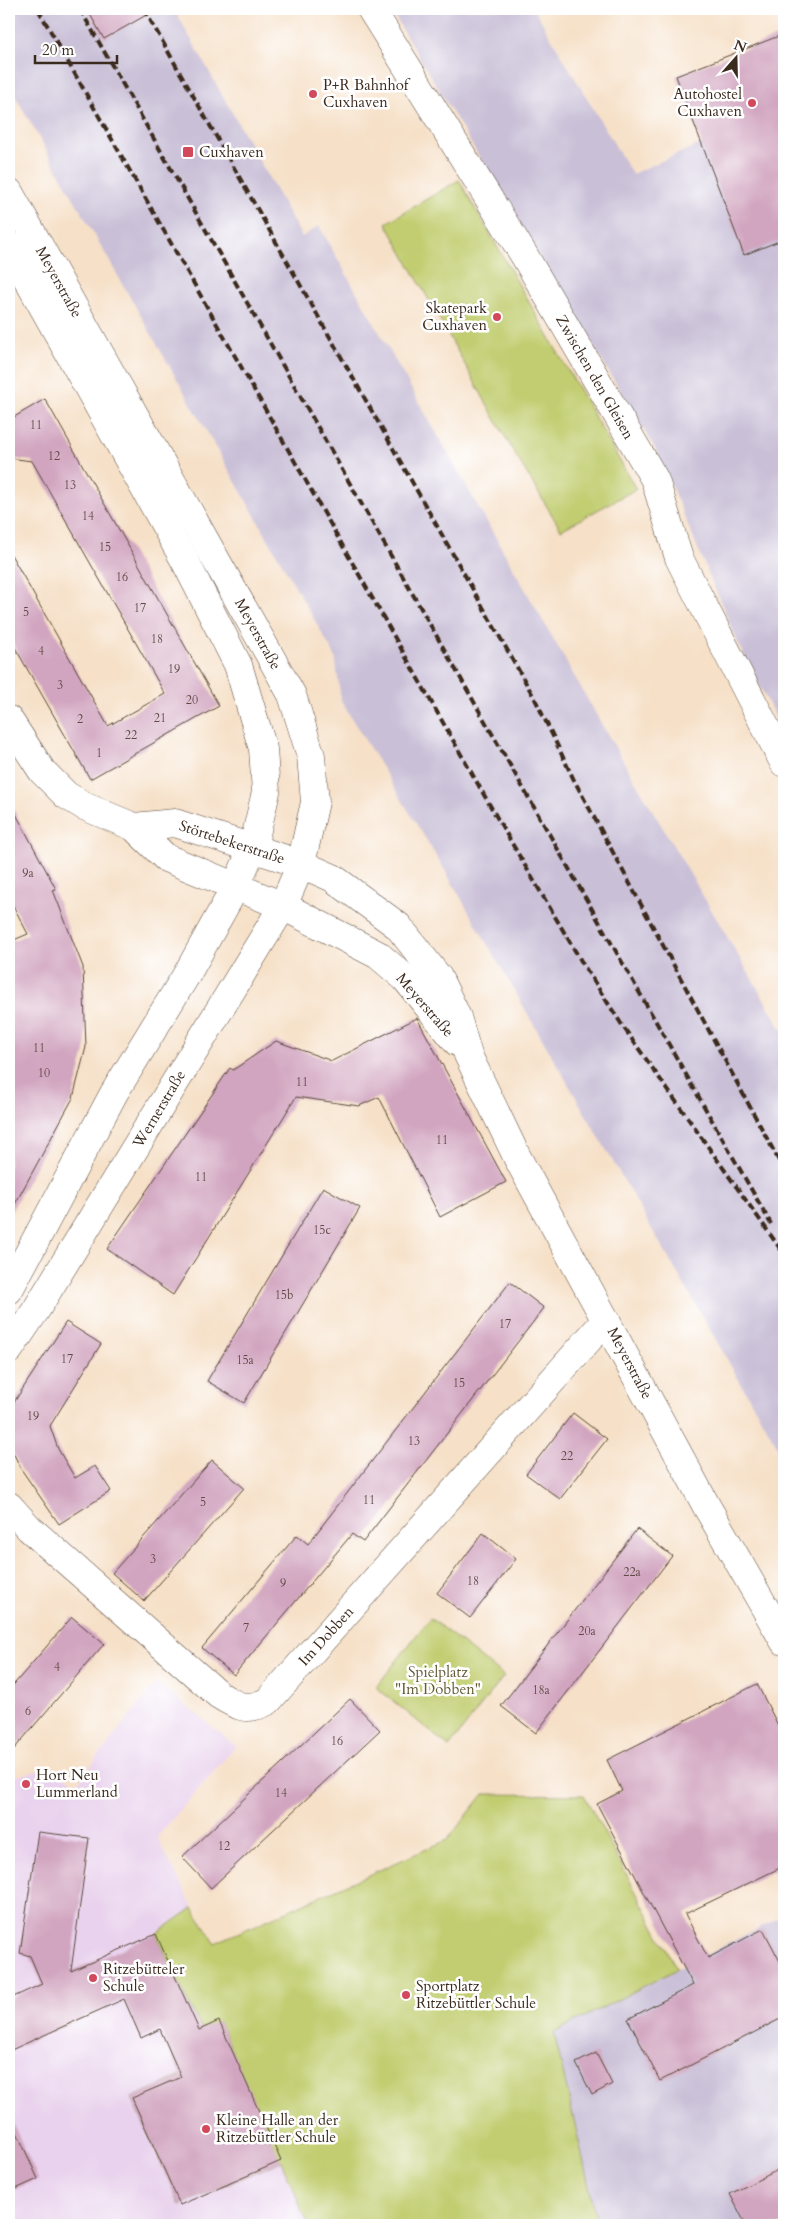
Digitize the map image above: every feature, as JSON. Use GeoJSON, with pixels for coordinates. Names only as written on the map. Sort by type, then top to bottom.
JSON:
{"type":"FeatureCollection","features":[{"type":"Feature","properties":{"kind":"street","name":"Zwischen den Gleisen"},"geometry":{"type":"LineString","coordinates":[[371,9],[524,255],[655,480],[679,558],[784,763]]}},
{"type":"Feature","properties":{"kind":"street","name":"Meyerstraße"},"geometry":{"type":"LineString","coordinates":[[9,192],[292,695],[311,756],[315,802],[300,864],[333,878],[398,926],[438,977],[456,1017],[468,1055],[518,1157],[707,1507],[784,1641]]}},
{"type":"Feature","properties":{"kind":"street","name":"Meyerstraße"},"geometry":{"type":"LineString","coordinates":[[9,246],[185,561],[238,665],[263,749],[265,801],[253,847],[236,886],[283,906],[378,955],[405,978],[468,1055]]}},
{"type":"Feature","properties":{"kind":"street","name":"Störtebekerstraße"},"geometry":{"type":"LineString","coordinates":[[9,720],[42,771],[53,784],[84,806],[134,827],[166,858],[236,886]]}},
{"type":"Feature","properties":{"kind":"street","name":"Störtebekerstraße"},"geometry":{"type":"LineString","coordinates":[[134,827],[175,823],[253,847],[300,864]]}},
{"type":"Feature","properties":{"kind":"street","name":"Wernerstraße"},"geometry":{"type":"LineString","coordinates":[[9,1350],[36,1310],[283,906],[300,864]]}},
{"type":"Feature","properties":{"kind":"street"},"geometry":{"type":"LineString","coordinates":[[9,1290],[114,1093],[187,974],[236,886]]}},
{"type":"Feature","properties":{"kind":"street","name":"Im Dobben"},"geometry":{"type":"LineString","coordinates":[[9,1506],[29,1528],[219,1695],[241,1707],[255,1708],[274,1694],[606,1320]]}},
{"type":"Feature","properties":{"kind":"shaded area"},"geometry":{"type":"Polygon","coordinates":[[[9,9],[174,9],[302,237],[319,226],[602,725],[784,1033],[784,1458],[443,867],[341,701],[335,656],[9,85],[9,9]]]}},
{"type":"Feature","properties":{"kind":"shaded area"},"geometry":{"type":"Polygon","coordinates":[[[390,9],[534,9],[632,174],[703,143],[784,112],[784,734],[738,643],[656,450],[390,9]]]}},
{"type":"Feature","properties":{"kind":"shaded area","name":"Ritzebütteler Schule"},"geometry":{"type":"Polygon","coordinates":[[[157,1682],[236,1746],[157,1837],[193,1908],[156,1933],[201,2029],[219,2021],[309,2225],[9,2225],[9,1778],[48,1768],[77,1783],[157,1682]]]}},
{"type":"Feature","properties":{"kind":"shaded area"},"geometry":{"type":"Polygon","coordinates":[[[784,1915],[784,2225],[598,2225],[554,2033],[784,1915]]]}},
{"type":"Feature","properties":{"kind":"green space"},"geometry":{"type":"Polygon","coordinates":[[[459,180],[636,489],[561,530],[512,449],[386,223],[459,180]]]}},
{"type":"Feature","properties":{"kind":"green space","name":"Spielplatz \"Im Dobben\""},"geometry":{"type":"Polygon","coordinates":[[[430,1618],[504,1676],[449,1747],[376,1687],[430,1618]]]}},
{"type":"Feature","properties":{"kind":"green space","name":"Sportplatz Ritzebüttler Schule"},"geometry":{"type":"Polygon","coordinates":[[[484,1794],[584,1795],[677,1969],[554,2033],[598,2225],[309,2225],[281,2161],[180,2205],[132,2098],[233,2053],[219,2022],[201,2029],[156,1934],[193,1908],[215,1943],[447,1840],[484,1794]]]}},
{"type":"Feature","properties":{"kind":"building"},"geometry":{"type":"Polygon","coordinates":[[[87,9],[157,9],[104,39],[87,9]]]}},
{"type":"Feature","properties":{"kind":"building"},"geometry":{"type":"Polygon","coordinates":[[[784,34],[784,239],[744,255],[676,76],[784,34]]]}},
{"type":"Feature","properties":{"kind":"building"},"geometry":{"type":"Polygon","coordinates":[[[45,399],[219,706],[90,779],[9,637],[9,551],[108,726],[165,694],[32,461],[9,458],[9,420],[45,399]]]}},
{"type":"Feature","properties":{"kind":"building"},"geometry":{"type":"Polygon","coordinates":[[[9,801],[56,889],[53,890],[83,967],[86,1047],[73,1098],[9,1215],[9,942],[28,934],[9,898],[9,801]]]}},
{"type":"Feature","properties":{"kind":"building"},"geometry":{"type":"Polygon","coordinates":[[[417,1018],[506,1182],[440,1217],[379,1097],[359,1106],[296,1097],[173,1295],[107,1249],[230,1068],[233,1070],[276,1041],[332,1061],[417,1018]]]}},
{"type":"Feature","properties":{"kind":"building"},"geometry":{"type":"Polygon","coordinates":[[[323,1187],[360,1208],[244,1403],[207,1381],[323,1187]]]}},
{"type":"Feature","properties":{"kind":"building"},"geometry":{"type":"Polygon","coordinates":[[[510,1282],[544,1308],[363,1542],[352,1534],[234,1675],[202,1648],[297,1535],[308,1544],[510,1282]]]}},
{"type":"Feature","properties":{"kind":"building"},"geometry":{"type":"Polygon","coordinates":[[[66,1322],[101,1344],[50,1426],[58,1449],[75,1478],[95,1466],[111,1491],[59,1524],[21,1469],[9,1444],[9,1410],[66,1322]]]}},
{"type":"Feature","properties":{"kind":"building"},"geometry":{"type":"Polygon","coordinates":[[[573,1413],[607,1439],[560,1499],[526,1474],[573,1413]]]}},
{"type":"Feature","properties":{"kind":"building"},"geometry":{"type":"Polygon","coordinates":[[[212,1460],[244,1488],[144,1601],[112,1573],[212,1460]]]}},
{"type":"Feature","properties":{"kind":"building"},"geometry":{"type":"Polygon","coordinates":[[[637,1529],[672,1556],[536,1733],[501,1706],[637,1529]]]}},
{"type":"Feature","properties":{"kind":"building"},"geometry":{"type":"Polygon","coordinates":[[[483,1533],[516,1559],[470,1618],[437,1593],[483,1533]]]}},
{"type":"Feature","properties":{"kind":"building"},"geometry":{"type":"Polygon","coordinates":[[[72,1617],[104,1644],[9,1755],[9,1690],[72,1617]]]}},
{"type":"Feature","properties":{"kind":"building"},"geometry":{"type":"Polygon","coordinates":[[[757,1684],[784,1737],[784,1866],[685,1914],[708,1958],[763,1929],[784,1969],[784,2017],[660,2081],[628,2019],[693,1985],[597,1804],[622,1791],[607,1760],[757,1684]]]}},
{"type":"Feature","properties":{"kind":"building"},"geometry":{"type":"Polygon","coordinates":[[[350,1699],[380,1730],[211,1888],[182,1857],[350,1699]]]}},
{"type":"Feature","properties":{"kind":"building"},"geometry":{"type":"Polygon","coordinates":[[[38,1832],[89,1838],[71,1971],[156,1934],[199,2030],[219,2021],[281,2161],[180,2205],[132,2098],[181,2077],[160,2029],[141,2038],[124,1999],[9,2051],[9,1999],[42,1984],[30,1956],[20,1953],[38,1832]]]}},
{"type":"Feature","properties":{"kind":"building"},"geometry":{"type":"Polygon","coordinates":[[[596,2053],[612,2084],[592,2095],[576,2063],[596,2053]]]}},
{"type":"Feature","properties":{"kind":"building"},"geometry":{"type":"Polygon","coordinates":[[[9,2115],[38,2179],[9,2192],[9,2115]]]}},
{"type":"Feature","properties":{"kind":"building"},"geometry":{"type":"Polygon","coordinates":[[[784,2167],[784,2225],[746,2225],[730,2194],[784,2167]]]}},
{"type":"Feature","properties":{"kind":"railway"},"geometry":{"type":"LineString","coordinates":[[38,9],[500,823],[584,966],[624,1028],[784,1254]]}},
{"type":"Feature","properties":{"kind":"railway"},"geometry":{"type":"LineString","coordinates":[[80,9],[771,1224]]}},
{"type":"Feature","properties":{"kind":"railway"},"geometry":{"type":"LineString","coordinates":[[144,9],[535,699],[574,780],[784,1170]]}},
{"type":"Feature","properties":{"kind":"place","name":"P+R Bahnhof Cuxhaven"},"geometry":{"type":"Point","coordinates":[313,94]}},
{"type":"Feature","properties":{"kind":"place","name":"Autohostel Cuxhaven"},"geometry":{"type":"Point","coordinates":[752,103]}},
{"type":"Feature","properties":{"kind":"place","name":"Cuxhaven"},"geometry":{"type":"Point","coordinates":[188,152]}},
{"type":"Feature","properties":{"kind":"place","name":"Skatepark Cuxhaven"},"geometry":{"type":"Point","coordinates":[497,317]}},
{"type":"Feature","properties":{"kind":"place","name":"Hort Neu Lummerland"},"geometry":{"type":"Point","coordinates":[26,1784]}},
{"type":"Feature","properties":{"kind":"place","name":"Ritzebütteler Schule"},"geometry":{"type":"Point","coordinates":[93,1978]}},
{"type":"Feature","properties":{"kind":"place","name":"Sportplatz Ritzebüttler Schule"},"geometry":{"type":"Point","coordinates":[406,1995]}},
{"type":"Feature","properties":{"kind":"place","name":"Kleine Halle an der Ritzebüttler Schule"},"geometry":{"type":"Point","coordinates":[206,2129]}}]}
